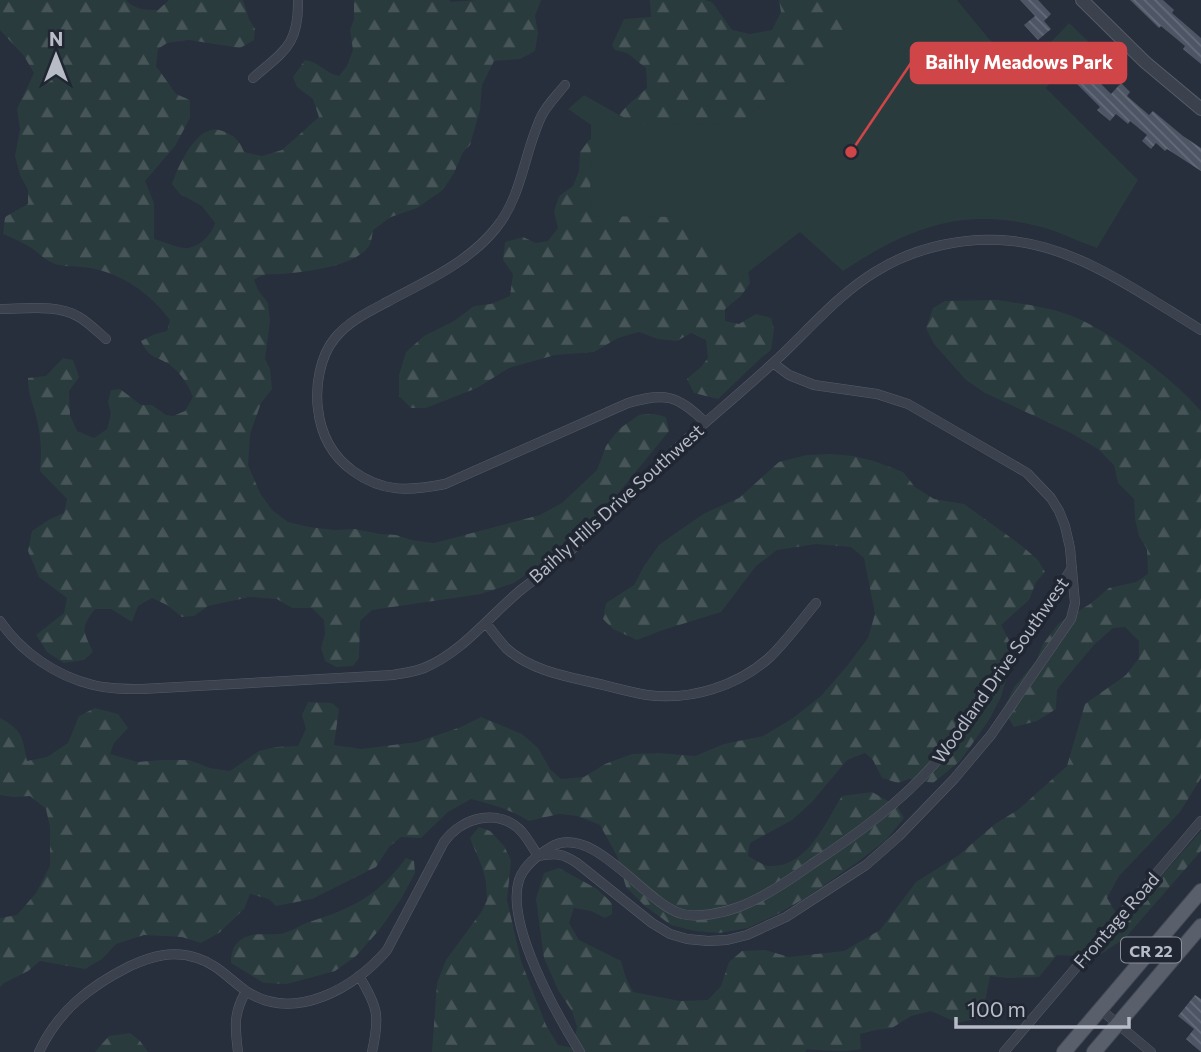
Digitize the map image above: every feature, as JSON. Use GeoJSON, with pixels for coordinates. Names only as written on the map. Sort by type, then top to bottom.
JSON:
{"type":"FeatureCollection","features":[{"type":"Feature","properties":{"kind":"main road","name":"CR 22"},"geometry":{"type":"LineString","coordinates":[[1064,1052],[1201,891]]}},
{"type":"Feature","properties":{"kind":"main road","name":"CR 22"},"geometry":{"type":"LineString","coordinates":[[1094,1052],[1201,926]]}},
{"type":"Feature","properties":{"kind":"street"},"geometry":{"type":"LineString","coordinates":[[253,78],[290,43],[296,30],[298,0]]}},
{"type":"Feature","properties":{"kind":"street"},"geometry":{"type":"LineString","coordinates":[[1082,0],[1145,62],[1201,109]]}},
{"type":"Feature","properties":{"kind":"street"},"geometry":{"type":"LineString","coordinates":[[565,85],[543,114],[517,192],[497,227],[466,257],[446,271],[358,318],[333,340],[318,376],[317,400],[324,436],[332,451],[360,476],[377,485],[416,490],[445,484],[643,398],[654,396],[678,401],[705,422]]}},
{"type":"Feature","properties":{"kind":"street","name":"Baihly Hills Drive Southwest"},"geometry":{"type":"LineString","coordinates":[[0,621],[31,654],[49,666],[91,684],[115,688],[393,675],[426,667],[456,648],[512,597],[564,557],[705,422],[773,363],[843,296],[876,271],[902,257],[955,242],[983,240],[1012,241],[1063,253],[1105,273],[1201,330]]}},
{"type":"Feature","properties":{"kind":"street"},"geometry":{"type":"LineString","coordinates":[[0,309],[53,309],[67,312],[79,317],[106,339]]}},
{"type":"Feature","properties":{"kind":"street","name":"Woodland Drive Southwest"},"geometry":{"type":"LineString","coordinates":[[538,856],[554,853],[567,856],[670,934],[708,941],[747,935],[786,917],[866,866],[899,836],[973,758],[1071,619],[1075,603],[1070,548],[1065,526],[1059,511],[1041,486],[1027,473],[908,404],[877,394],[814,385],[789,375],[773,363]]}},
{"type":"Feature","properties":{"kind":"street","name":"Woodland Drive Southwest"},"geometry":{"type":"LineString","coordinates":[[538,856],[555,845],[582,845],[611,861],[666,906],[683,914],[718,913],[762,896],[790,880],[877,817],[935,763],[971,717],[1072,568]]}},
{"type":"Feature","properties":{"kind":"street"},"geometry":{"type":"LineString","coordinates":[[486,623],[506,648],[524,661],[544,670],[647,695],[671,696],[694,694],[715,688],[757,667],[780,647],[816,603]]}},
{"type":"Feature","properties":{"kind":"street"},"geometry":{"type":"LineString","coordinates":[[39,1052],[57,1022],[82,995],[109,976],[146,959],[171,954],[194,957],[217,967],[246,991],[277,1003],[303,1003],[327,995],[359,976],[387,950],[444,842],[456,828],[473,819],[491,817],[507,821],[521,831],[538,856],[527,865],[517,887],[520,919],[544,989],[580,1052]]}},
{"type":"Feature","properties":{"kind":"street","name":"Frontage Road"},"geometry":{"type":"LineString","coordinates":[[1004,1052],[1201,821]]}},
{"type":"Feature","properties":{"kind":"street"},"geometry":{"type":"LineString","coordinates":[[359,976],[370,994],[377,1016],[372,1052]]}},
{"type":"Feature","properties":{"kind":"street"},"geometry":{"type":"LineString","coordinates":[[238,1052],[235,1016],[246,991]]}},
{"type":"Feature","properties":{"kind":"street"},"geometry":{"type":"LineString","coordinates":[[1101,1009],[1150,1052]]}},
{"type":"Feature","properties":{"kind":"green space"},"geometry":{"type":"Polygon","coordinates":[[[0,0],[126,0],[137,8],[158,10],[169,0],[243,0],[255,29],[254,40],[240,48],[189,40],[167,43],[158,49],[156,66],[176,94],[190,100],[190,118],[175,146],[145,181],[154,203],[154,239],[187,248],[205,239],[215,223],[202,206],[180,194],[172,184],[191,145],[207,131],[216,129],[233,136],[244,152],[262,156],[282,150],[319,117],[313,99],[297,87],[293,77],[305,60],[339,76],[347,66],[353,50],[350,30],[354,19],[354,0],[541,0],[535,16],[538,33],[535,51],[520,59],[494,61],[482,85],[480,110],[470,145],[463,152],[443,190],[417,208],[391,217],[373,230],[369,246],[353,259],[302,272],[267,274],[254,280],[268,303],[270,321],[265,359],[270,369],[272,389],[261,403],[250,434],[248,465],[260,493],[272,510],[288,522],[335,530],[355,529],[434,543],[540,515],[562,503],[597,470],[606,446],[619,429],[639,415],[655,414],[666,417],[669,431],[621,490],[587,526],[558,552],[514,583],[481,594],[372,610],[360,621],[359,658],[353,666],[336,667],[325,661],[321,648],[325,634],[324,620],[312,608],[292,608],[277,599],[250,597],[208,606],[194,616],[182,617],[167,605],[152,598],[138,606],[132,622],[111,609],[95,609],[85,626],[93,652],[84,660],[64,663],[47,652],[36,635],[64,613],[67,598],[39,577],[28,551],[32,531],[64,513],[67,499],[40,471],[40,436],[28,378],[46,376],[63,358],[73,360],[79,377],[69,391],[70,415],[77,431],[94,438],[107,429],[111,414],[108,402],[111,390],[120,389],[141,405],[152,405],[166,415],[173,416],[185,411],[193,397],[178,372],[150,354],[141,341],[167,331],[170,320],[153,300],[121,278],[96,269],[52,263],[30,247],[3,234],[5,217],[28,204],[28,190],[20,175],[15,156],[20,129],[17,109],[34,73],[24,56],[0,30],[0,0]]]}},
{"type":"Feature","properties":{"kind":"green space"},"geometry":{"type":"Polygon","coordinates":[[[650,0],[712,2],[732,30],[750,34],[772,30],[781,12],[779,0],[902,0],[747,265],[750,283],[741,296],[725,309],[725,321],[739,324],[756,314],[771,318],[774,329],[771,350],[718,399],[694,393],[687,379],[708,358],[706,340],[691,333],[677,341],[658,339],[639,332],[618,338],[594,352],[555,355],[509,368],[477,388],[426,408],[411,408],[399,396],[399,375],[406,352],[424,336],[454,321],[474,306],[491,304],[510,296],[513,274],[503,260],[505,242],[523,237],[536,243],[548,241],[558,228],[554,211],[559,196],[573,186],[579,171],[580,152],[589,140],[600,135],[647,88],[646,68],[627,53],[615,50],[612,45],[624,19],[651,17],[650,0]]]}},
{"type":"Feature","properties":{"kind":"green space"},"geometry":{"type":"Polygon","coordinates":[[[845,0],[957,0],[989,39],[1024,70],[1069,23],[1088,41],[1046,88],[1138,180],[1097,248],[1048,229],[1013,221],[961,220],[914,233],[843,271],[800,232],[742,277],[687,233],[677,217],[590,216],[591,125],[568,109],[584,95],[637,125],[738,124],[845,34],[845,0]]]}},
{"type":"Feature","properties":{"kind":"green space"},"geometry":{"type":"Polygon","coordinates":[[[998,300],[1054,310],[1088,323],[1141,357],[1201,411],[1201,778],[1180,812],[1119,876],[1107,898],[1116,913],[1135,906],[1201,831],[1201,851],[1125,938],[1100,955],[1057,955],[1039,977],[990,976],[982,1017],[958,1023],[931,1011],[911,1016],[892,1028],[860,1034],[861,1049],[807,1049],[805,1052],[432,1052],[437,983],[446,960],[487,900],[482,867],[470,838],[479,827],[490,831],[504,846],[511,860],[507,900],[521,961],[546,1025],[558,1045],[573,1048],[577,1027],[572,1011],[558,990],[544,958],[536,899],[544,873],[559,868],[597,889],[612,903],[612,914],[605,918],[591,911],[574,908],[569,923],[579,940],[621,961],[633,992],[680,1001],[708,1000],[721,986],[729,962],[742,951],[765,950],[789,957],[844,951],[880,930],[916,882],[959,855],[995,824],[1019,809],[1067,766],[1085,704],[1126,675],[1139,658],[1139,641],[1125,627],[1113,628],[1076,666],[1057,690],[1056,709],[1037,721],[1014,727],[1003,710],[1014,687],[1036,661],[1043,644],[1059,623],[1090,604],[1109,588],[1136,582],[1148,574],[1147,549],[1139,536],[1134,499],[1118,483],[1114,465],[1098,449],[1071,433],[985,393],[966,380],[934,344],[926,328],[933,308],[945,301],[998,300]]]}},
{"type":"Feature","properties":{"kind":"green space"},"geometry":{"type":"Polygon","coordinates":[[[831,454],[874,461],[903,472],[915,487],[934,499],[964,504],[1022,546],[1038,560],[1045,572],[1036,582],[1029,600],[1001,625],[1010,642],[1009,670],[1001,697],[989,720],[960,761],[933,783],[909,779],[898,783],[882,778],[873,760],[865,753],[847,760],[812,802],[792,820],[750,843],[748,856],[768,866],[782,865],[794,860],[813,842],[842,796],[872,792],[897,806],[904,818],[886,840],[807,897],[748,928],[719,933],[671,925],[645,906],[626,887],[617,856],[600,825],[577,816],[559,814],[529,821],[501,808],[471,799],[448,812],[421,838],[401,837],[389,847],[376,867],[312,899],[276,906],[269,899],[250,894],[244,909],[219,933],[201,943],[182,937],[144,935],[116,944],[102,959],[85,969],[40,961],[0,987],[0,918],[17,915],[36,893],[50,866],[50,827],[46,809],[30,796],[0,795],[0,718],[20,735],[27,761],[47,757],[68,743],[79,716],[95,708],[118,714],[128,728],[114,743],[110,754],[138,762],[189,760],[210,768],[230,771],[259,751],[298,746],[306,729],[302,715],[308,702],[332,703],[339,709],[334,745],[361,749],[417,742],[481,717],[522,734],[538,748],[550,769],[561,779],[584,777],[605,764],[632,754],[695,756],[724,744],[763,736],[793,718],[821,696],[868,638],[875,614],[864,558],[851,547],[816,544],[777,550],[756,566],[721,612],[637,640],[613,629],[603,619],[606,603],[634,585],[659,545],[705,513],[739,498],[779,462],[807,455],[831,454]]]}},
{"type":"Feature","properties":{"kind":"green space"},"geometry":{"type":"Polygon","coordinates":[[[406,858],[414,861],[415,873],[401,899],[380,929],[356,956],[335,971],[287,984],[264,983],[231,963],[234,947],[242,939],[253,935],[284,933],[352,906],[375,891],[406,858]]]}},
{"type":"Feature","properties":{"kind":"green space"},"geometry":{"type":"Polygon","coordinates":[[[130,1033],[148,1052],[95,1052],[109,1036],[130,1033]]]}},
{"type":"Feature","properties":{"kind":"building"},"geometry":{"type":"Polygon","coordinates":[[[1020,0],[1038,0],[1051,14],[1044,21],[1051,29],[1038,40],[1024,25],[1035,16],[1020,0]]]}},
{"type":"Feature","properties":{"kind":"building"},"geometry":{"type":"Polygon","coordinates":[[[1130,0],[1163,0],[1174,10],[1172,13],[1201,38],[1201,64],[1183,49],[1185,46],[1161,26],[1159,28],[1130,0]]]}},
{"type":"Feature","properties":{"kind":"building"},"geometry":{"type":"Polygon","coordinates":[[[1088,56],[1098,66],[1091,74],[1111,94],[1121,83],[1130,92],[1127,96],[1149,115],[1153,111],[1201,148],[1201,171],[1156,143],[1151,149],[1142,141],[1147,135],[1130,121],[1128,124],[1116,114],[1110,121],[1097,110],[1100,107],[1068,75],[1088,56]]]}},
{"type":"Feature","properties":{"kind":"building"},"geometry":{"type":"Polygon","coordinates":[[[1195,995],[1201,999],[1201,1052],[1186,1039],[1194,1029],[1178,1016],[1195,995]]]}},
{"type":"Feature","properties":{"kind":"place","name":"Baihly Meadows Park"},"geometry":{"type":"Point","coordinates":[851,152]}}]}
